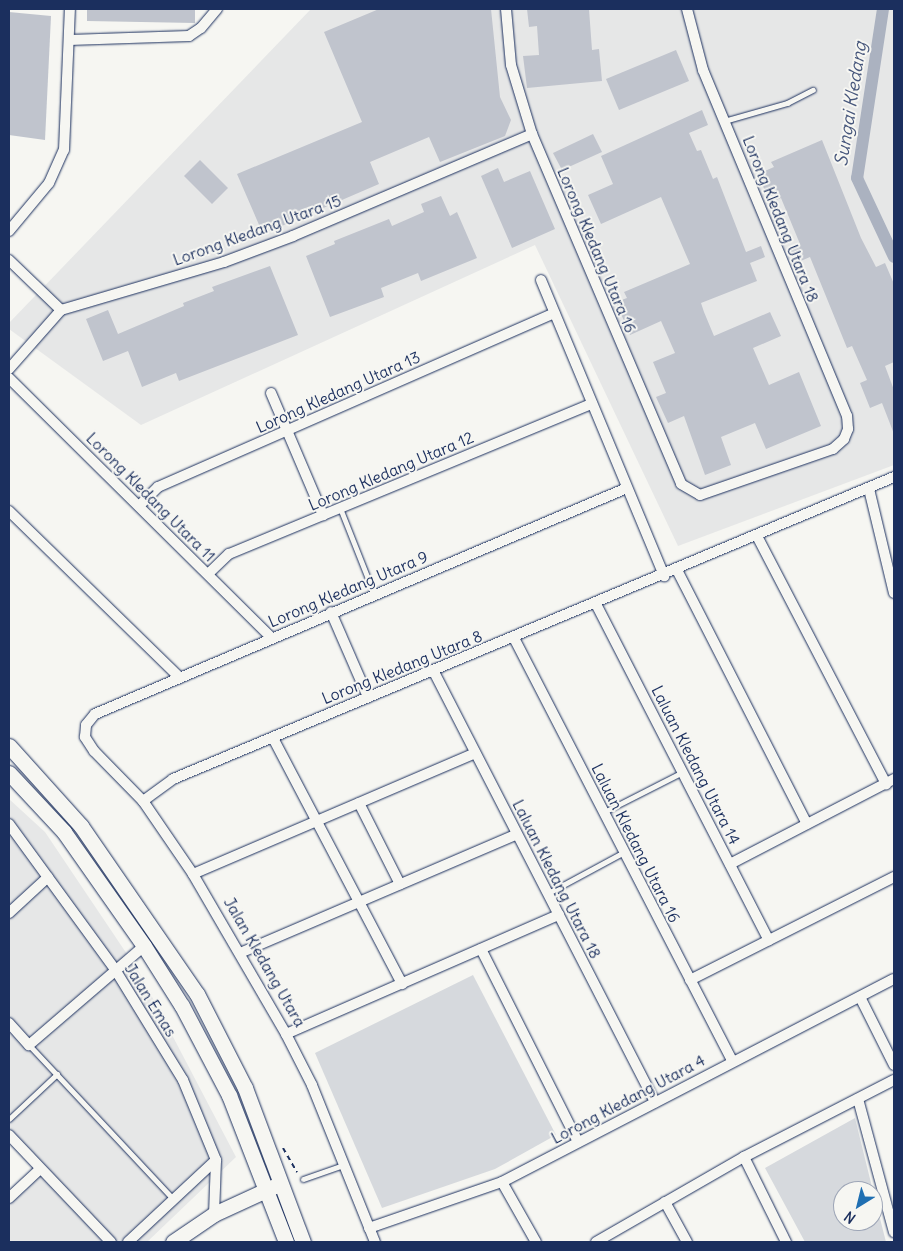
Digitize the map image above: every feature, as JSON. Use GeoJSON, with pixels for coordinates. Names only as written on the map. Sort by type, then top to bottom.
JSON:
{"type":"FeatureCollection","features":[{"type":"Feature","properties":{"kind":"main road"},"geometry":{"type":"LineString","coordinates":[[9,746],[81,826],[198,994],[245,1088],[303,1242]]}},
{"type":"Feature","properties":{"kind":"main road"},"geometry":{"type":"LineString","coordinates":[[9,773],[64,832],[144,946],[182,1006],[229,1095],[286,1242]]}},
{"type":"Feature","properties":{"kind":"main road"},"geometry":{"type":"LineString","coordinates":[[173,1242],[214,1214],[281,1183]]}},
{"type":"Feature","properties":{"kind":"street"},"geometry":{"type":"LineString","coordinates":[[9,231],[59,166],[64,150],[70,9]]}},
{"type":"Feature","properties":{"kind":"street"},"geometry":{"type":"LineString","coordinates":[[69,40],[189,36],[217,9]]}},
{"type":"Feature","properties":{"kind":"street","name":"Lorong Kledang Utara 16"},"geometry":{"type":"LineString","coordinates":[[506,9],[511,65],[532,134],[681,484],[690,492]]}},
{"type":"Feature","properties":{"kind":"street","name":"Lorong Kledang Utara 18"},"geometry":{"type":"LineString","coordinates":[[687,9],[703,70],[846,416],[848,429],[844,439],[833,449],[712,493],[700,495],[690,492]]}},
{"type":"Feature","properties":{"kind":"street","name":"Lorong Kledang Utara 15"},"geometry":{"type":"LineString","coordinates":[[61,310],[224,262],[293,236],[532,134]]}},
{"type":"Feature","properties":{"kind":"street"},"geometry":{"type":"LineString","coordinates":[[9,260],[61,310],[9,369]]}},
{"type":"Feature","properties":{"kind":"street"},"geometry":{"type":"LineString","coordinates":[[541,280],[664,576]]}},
{"type":"Feature","properties":{"kind":"street","name":"Lorong Kledang Utara 13"},"geometry":{"type":"LineString","coordinates":[[139,506],[158,487],[555,313]]}},
{"type":"Feature","properties":{"kind":"street","name":"Lorong Kledang Utara 11"},"geometry":{"type":"LineString","coordinates":[[9,378],[272,638]]}},
{"type":"Feature","properties":{"kind":"street"},"geometry":{"type":"LineString","coordinates":[[271,393],[324,515]]}},
{"type":"Feature","properties":{"kind":"street","name":"Lorong Kledang Utara 12"},"geometry":{"type":"LineString","coordinates":[[208,574],[229,554],[592,404]]}},
{"type":"Feature","properties":{"kind":"street","name":"Lorong Kledang Utara 8"},"geometry":{"type":"LineString","coordinates":[[143,801],[173,779],[664,576],[869,490],[894,477]]}},
{"type":"Feature","properties":{"kind":"street","name":"Lorong Kledang Utara 9"},"geometry":{"type":"LineString","coordinates":[[86,725],[95,714],[331,612],[627,488]]}},
{"type":"Feature","properties":{"kind":"street"},"geometry":{"type":"LineString","coordinates":[[869,490],[894,593]]}},
{"type":"Feature","properties":{"kind":"street"},"geometry":{"type":"LineString","coordinates":[[9,511],[180,678]]}},
{"type":"Feature","properties":{"kind":"street"},"geometry":{"type":"LineString","coordinates":[[730,864],[890,781],[757,536]]}},
{"type":"Feature","properties":{"kind":"street"},"geometry":{"type":"LineString","coordinates":[[677,570],[807,824]]}},
{"type":"Feature","properties":{"kind":"street","name":"Laluan Kledang Utara 14"},"geometry":{"type":"LineString","coordinates":[[596,604],[769,940]]}},
{"type":"Feature","properties":{"kind":"street"},"geometry":{"type":"LineString","coordinates":[[331,612],[368,697]]}},
{"type":"Feature","properties":{"kind":"street","name":"Laluan Kledang Utara 16"},"geometry":{"type":"LineString","coordinates":[[514,638],[732,1062]]}},
{"type":"Feature","properties":{"kind":"street","name":"Laluan Kledang Utara 18"},"geometry":{"type":"LineString","coordinates":[[433,670],[655,1102]]}},
{"type":"Feature","properties":{"kind":"street","name":"Jalan Kledang Utara"},"geometry":{"type":"LineString","coordinates":[[86,725],[85,737],[94,751],[143,801],[193,874],[286,1034],[312,1084],[375,1242]]}},
{"type":"Feature","properties":{"kind":"street"},"geometry":{"type":"LineString","coordinates":[[273,738],[402,984]]}},
{"type":"Feature","properties":{"kind":"street"},"geometry":{"type":"LineString","coordinates":[[193,874],[475,753]]}},
{"type":"Feature","properties":{"kind":"street"},"geometry":{"type":"LineString","coordinates":[[359,803],[400,884]]}},
{"type":"Feature","properties":{"kind":"street","name":"Jalan Emas"},"geometry":{"type":"LineString","coordinates":[[9,824],[116,971],[183,1080],[216,1160],[214,1214]]}},
{"type":"Feature","properties":{"kind":"street"},"geometry":{"type":"LineString","coordinates":[[240,953],[517,834]]}},
{"type":"Feature","properties":{"kind":"street"},"geometry":{"type":"LineString","coordinates":[[690,980],[894,877]]}},
{"type":"Feature","properties":{"kind":"street"},"geometry":{"type":"LineString","coordinates":[[9,913],[48,878]]}},
{"type":"Feature","properties":{"kind":"street"},"geometry":{"type":"LineString","coordinates":[[286,1034],[559,915]]}},
{"type":"Feature","properties":{"kind":"street"},"geometry":{"type":"LineString","coordinates":[[9,1022],[29,1045],[144,946]]}},
{"type":"Feature","properties":{"kind":"street"},"geometry":{"type":"LineString","coordinates":[[481,949],[578,1142]]}},
{"type":"Feature","properties":{"kind":"street","name":"Lorong Kledang Utara 4"},"geometry":{"type":"LineString","coordinates":[[369,1228],[502,1182],[894,979]]}},
{"type":"Feature","properties":{"kind":"street"},"geometry":{"type":"LineString","coordinates":[[860,997],[894,1065]]}},
{"type":"Feature","properties":{"kind":"street"},"geometry":{"type":"LineString","coordinates":[[596,1242],[744,1157],[894,1080]]}},
{"type":"Feature","properties":{"kind":"street"},"geometry":{"type":"LineString","coordinates":[[858,1099],[894,1232]]}},
{"type":"Feature","properties":{"kind":"street"},"geometry":{"type":"LineString","coordinates":[[9,1135],[111,1242]]}},
{"type":"Feature","properties":{"kind":"street"},"geometry":{"type":"LineString","coordinates":[[744,1157],[786,1242]]}},
{"type":"Feature","properties":{"kind":"street"},"geometry":{"type":"LineString","coordinates":[[128,1242],[216,1160]]}},
{"type":"Feature","properties":{"kind":"street"},"geometry":{"type":"LineString","coordinates":[[9,1196],[40,1169]]}},
{"type":"Feature","properties":{"kind":"street"},"geometry":{"type":"LineString","coordinates":[[502,1182],[536,1242]]}},
{"type":"Feature","properties":{"kind":"street"},"geometry":{"type":"LineString","coordinates":[[665,1202],[687,1242]]}},
{"type":"Feature","properties":{"kind":"lane"},"geometry":{"type":"LineString","coordinates":[[724,121],[787,103],[813,90]]}},
{"type":"Feature","properties":{"kind":"lane"},"geometry":{"type":"LineString","coordinates":[[340,508],[374,594]]}},
{"type":"Feature","properties":{"kind":"lane"},"geometry":{"type":"LineString","coordinates":[[604,812],[683,772]]}},
{"type":"Feature","properties":{"kind":"lane"},"geometry":{"type":"LineString","coordinates":[[548,893],[624,852]]}},
{"type":"Feature","properties":{"kind":"lane"},"geometry":{"type":"LineString","coordinates":[[29,1045],[174,1200]]}},
{"type":"Feature","properties":{"kind":"lane"},"geometry":{"type":"LineString","coordinates":[[9,1119],[57,1074]]}},
{"type":"Feature","properties":{"kind":"lane"},"geometry":{"type":"LineString","coordinates":[[304,1179],[344,1165]]}},
{"type":"Feature","properties":{"kind":"shaded area"},"geometry":{"type":"Polygon","coordinates":[[[311,9],[894,9],[894,465],[678,546],[535,245],[141,425],[9,329],[9,323],[311,9]]]}},
{"type":"Feature","properties":{"kind":"shaded area"},"geometry":{"type":"Polygon","coordinates":[[[9,799],[45,832],[139,972],[236,1157],[147,1242],[9,1242],[9,1196],[36,1170],[9,1142],[9,799]]]}},
{"type":"Feature","properties":{"kind":"shaded area"},"geometry":{"type":"Polygon","coordinates":[[[473,975],[556,1135],[495,1169],[382,1208],[315,1053],[473,975]]]}},
{"type":"Feature","properties":{"kind":"shaded area"},"geometry":{"type":"Polygon","coordinates":[[[855,1118],[871,1181],[833,1181],[833,1231],[883,1230],[886,1242],[805,1242],[765,1168],[855,1118]]]}},
{"type":"Feature","properties":{"kind":"building"},"geometry":{"type":"Polygon","coordinates":[[[87,9],[195,9],[195,23],[87,21],[87,9]]]}},
{"type":"Feature","properties":{"kind":"building"},"geometry":{"type":"Polygon","coordinates":[[[379,9],[491,9],[500,97],[511,120],[505,136],[440,162],[429,137],[370,162],[379,184],[263,234],[237,174],[362,122],[324,32],[379,9]]]}},
{"type":"Feature","properties":{"kind":"building"},"geometry":{"type":"Polygon","coordinates":[[[527,9],[589,9],[592,50],[599,49],[602,81],[527,88],[523,56],[539,55],[537,26],[529,27],[527,9]]]}},
{"type":"Feature","properties":{"kind":"building"},"geometry":{"type":"Polygon","coordinates":[[[9,12],[51,16],[45,140],[9,135],[9,12]]]}},
{"type":"Feature","properties":{"kind":"building"},"geometry":{"type":"Polygon","coordinates":[[[676,50],[689,81],[619,110],[606,79],[676,50]]]}},
{"type":"Feature","properties":{"kind":"building"},"geometry":{"type":"Polygon","coordinates":[[[702,110],[708,125],[689,133],[697,151],[701,150],[713,179],[717,177],[746,252],[761,246],[765,257],[750,263],[757,281],[701,303],[704,312],[714,336],[770,312],[781,336],[753,348],[769,385],[799,372],[821,426],[766,449],[755,423],[721,437],[731,465],[705,475],[684,416],[668,423],[656,397],[666,393],[653,362],[675,353],[661,321],[630,335],[616,302],[627,298],[624,292],[690,264],[661,197],[601,224],[588,195],[613,184],[601,156],[702,110]]]}},
{"type":"Feature","properties":{"kind":"building"},"geometry":{"type":"Polygon","coordinates":[[[593,134],[602,152],[562,170],[553,153],[593,134]]]}},
{"type":"Feature","properties":{"kind":"building"},"geometry":{"type":"Polygon","coordinates":[[[822,140],[861,238],[876,267],[885,263],[894,284],[894,362],[885,366],[894,390],[894,434],[882,403],[870,408],[860,383],[867,380],[852,346],[847,348],[810,257],[796,263],[789,248],[800,244],[781,198],[770,203],[758,174],[774,167],[771,162],[822,140]]]}},
{"type":"Feature","properties":{"kind":"building"},"geometry":{"type":"Polygon","coordinates":[[[200,160],[228,188],[212,204],[184,176],[200,160]]]}},
{"type":"Feature","properties":{"kind":"building"},"geometry":{"type":"Polygon","coordinates":[[[498,168],[504,182],[530,171],[555,229],[512,248],[481,176],[498,168]]]}},
{"type":"Feature","properties":{"kind":"building"},"geometry":{"type":"Polygon","coordinates":[[[441,196],[450,216],[457,212],[477,258],[421,281],[418,273],[381,288],[384,297],[330,317],[306,256],[335,244],[334,241],[389,219],[392,226],[424,212],[421,204],[441,196]]]}},
{"type":"Feature","properties":{"kind":"building"},"geometry":{"type":"Polygon","coordinates":[[[270,266],[298,335],[179,381],[176,373],[142,387],[128,351],[103,361],[86,319],[108,310],[118,334],[184,306],[183,303],[214,291],[212,287],[270,266]]]}},
{"type":"Feature","properties":{"kind":"waterway","name":"Sungai Kledang"},"geometry":{"type":"LineString","coordinates":[[883,9],[857,178],[894,257]]}}]}
